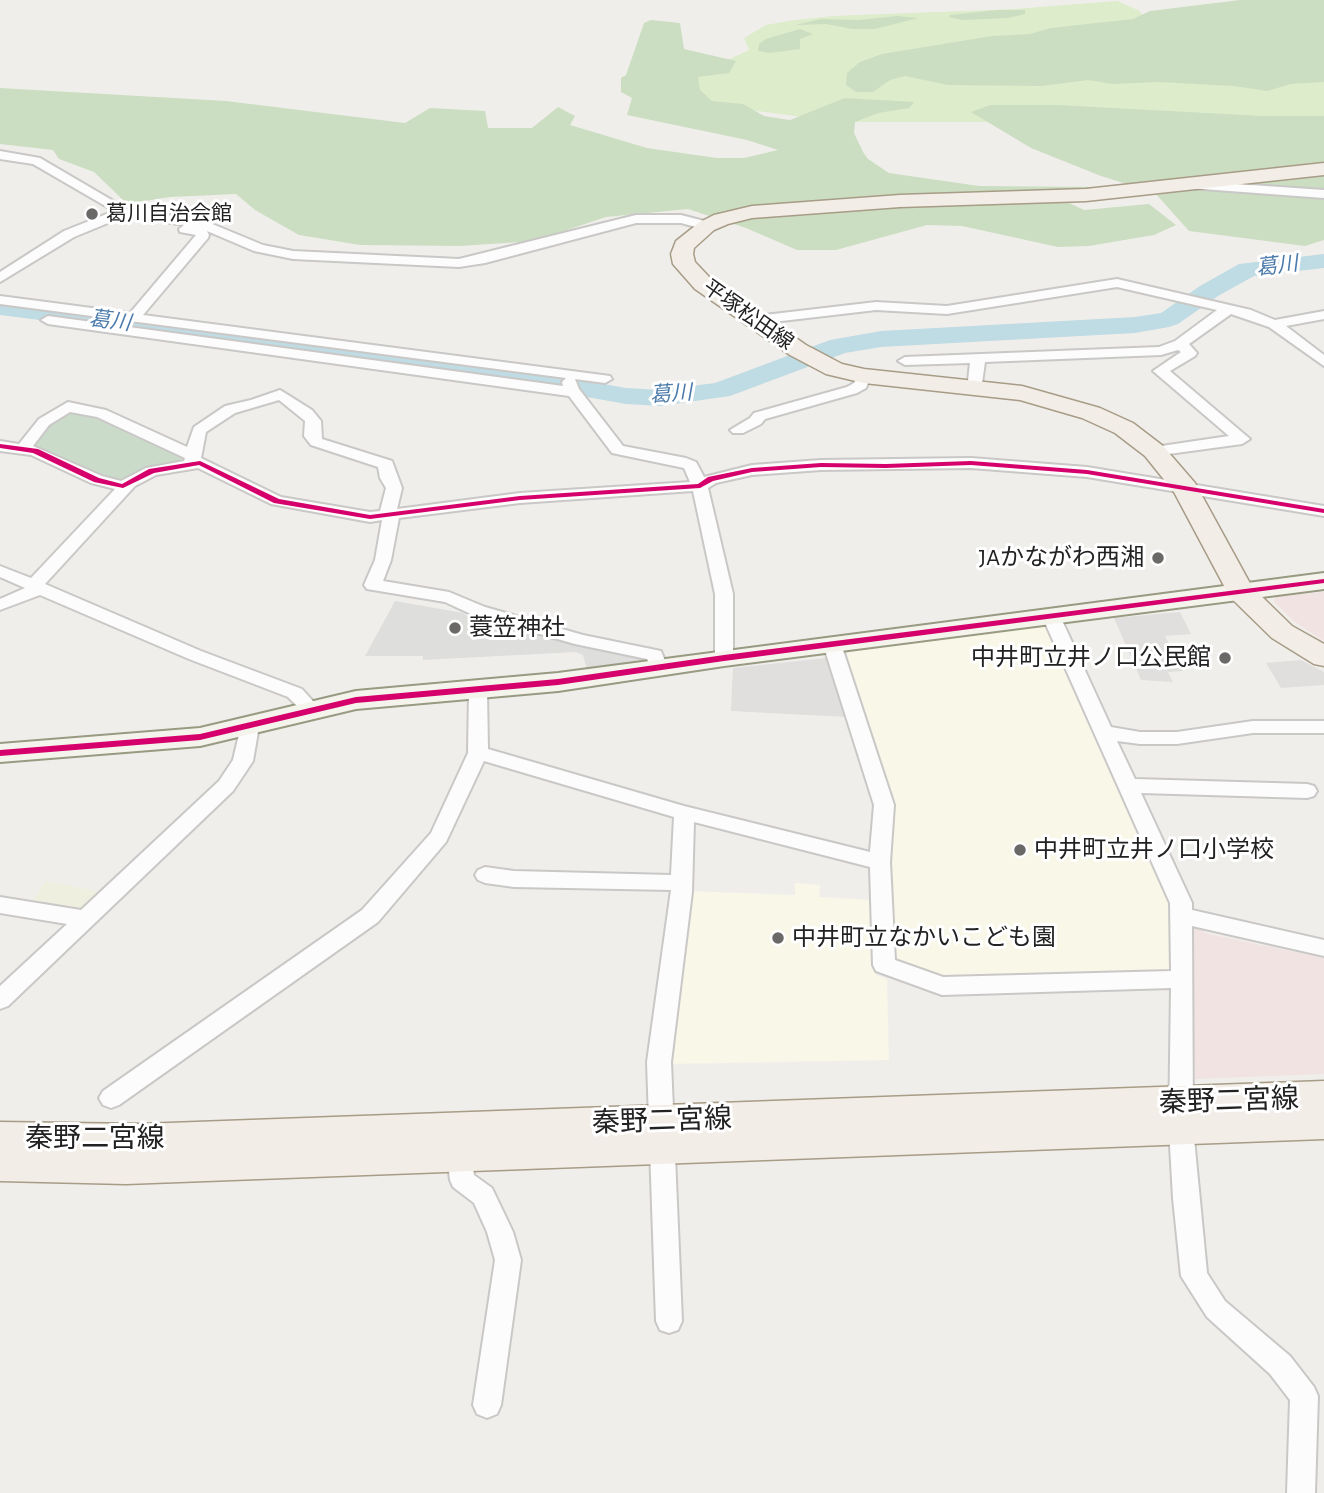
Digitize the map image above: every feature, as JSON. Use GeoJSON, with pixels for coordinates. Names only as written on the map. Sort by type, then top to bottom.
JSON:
{"type":"FeatureCollection","features":[{"type":"Feature","properties":{"kind":"main road","name":"平塚松田線"},"geometry":{"type":"LineString","coordinates":[[1324,169],[1192,185],[1025,199],[900,201],[788,208],[735,215],[707,226],[684,246],[684,264],[703,284],[821,364],[864,376],[974,390],[1022,393],[1091,413],[1124,428],[1154,451],[1186,489],[1240,591],[1282,632],[1324,657]]}},
{"type":"Feature","properties":{"kind":"main road","name":"秦野二宮線"},"geometry":{"type":"LineString","coordinates":[[1182,1116],[1324,1097]]}},
{"type":"Feature","properties":{"kind":"main road","name":"秦野二宮線"},"geometry":{"type":"LineString","coordinates":[[0,1139],[155,1140],[664,1134],[1182,1116],[1324,1123]]}},
{"type":"Feature","properties":{"kind":"main road","name":"秦野二宮線"},"geometry":{"type":"LineString","coordinates":[[0,1164],[126,1167],[459,1154],[664,1134]]}},
{"type":"Feature","properties":{"kind":"street"},"geometry":{"type":"LineString","coordinates":[[0,155],[36,161],[120,213],[152,224],[199,231],[203,235],[133,318]]}},
{"type":"Feature","properties":{"kind":"street"},"geometry":{"type":"LineString","coordinates":[[1192,185],[1324,194]]}},
{"type":"Feature","properties":{"kind":"street"},"geometry":{"type":"LineString","coordinates":[[0,278],[69,234],[120,213],[213,228],[276,252],[439,264],[480,260],[636,219],[668,218],[707,226]]}},
{"type":"Feature","properties":{"kind":"street"},"geometry":{"type":"LineString","coordinates":[[755,320],[876,306],[947,310],[1117,283],[1204,302],[1274,324],[1324,362]]}},
{"type":"Feature","properties":{"kind":"street"},"geometry":{"type":"LineString","coordinates":[[0,300],[237,332],[570,383],[618,450],[680,461],[693,459],[724,594],[724,658]]}},
{"type":"Feature","properties":{"kind":"street"},"geometry":{"type":"LineString","coordinates":[[1154,451],[1242,439],[1160,371],[1191,352],[1228,309]]}},
{"type":"Feature","properties":{"kind":"street"},"geometry":{"type":"LineString","coordinates":[[0,314],[21,316]]}},
{"type":"Feature","properties":{"kind":"street"},"geometry":{"type":"LineString","coordinates":[[1274,324],[1324,315]]}},
{"type":"Feature","properties":{"kind":"street"},"geometry":{"type":"LineString","coordinates":[[48,320],[225,345],[570,383],[605,379]]}},
{"type":"Feature","properties":{"kind":"street"},"geometry":{"type":"LineString","coordinates":[[225,345],[237,332]]}},
{"type":"Feature","properties":{"kind":"street"},"geometry":{"type":"LineString","coordinates":[[905,361],[1191,352]]}},
{"type":"Feature","properties":{"kind":"street"},"geometry":{"type":"LineString","coordinates":[[974,390],[978,359]]}},
{"type":"Feature","properties":{"kind":"street"},"geometry":{"type":"LineString","coordinates":[[738,430],[756,421],[759,416],[852,390],[861,385],[864,376]]}},
{"type":"Feature","properties":{"kind":"street"},"geometry":{"type":"LineString","coordinates":[[192,459],[199,430],[230,409],[255,404],[281,394],[307,413],[313,421],[312,436],[316,442],[386,464],[388,478],[394,488],[383,560],[373,585],[449,597],[479,611],[581,640],[655,655],[659,667]]}},
{"type":"Feature","properties":{"kind":"street"},"geometry":{"type":"LineString","coordinates":[[24,447],[44,422],[68,407],[101,413],[277,501],[370,517],[520,498],[700,486],[711,479],[752,470],[821,465],[971,463],[1087,472],[1167,483],[1186,489],[1324,511]]}},
{"type":"Feature","properties":{"kind":"street"},"geometry":{"type":"LineString","coordinates":[[0,446],[24,447],[97,480],[127,486]]}},
{"type":"Feature","properties":{"kind":"street"},"geometry":{"type":"LineString","coordinates":[[0,605],[35,587],[127,486],[152,471],[192,459]]}},
{"type":"Feature","properties":{"kind":"street"},"geometry":{"type":"LineString","coordinates":[[0,570],[195,655],[295,693],[312,710]]}},
{"type":"Feature","properties":{"kind":"street"},"geometry":{"type":"LineString","coordinates":[[0,753],[200,737],[356,700],[478,691],[1324,581]]}},
{"type":"Feature","properties":{"kind":"street"},"geometry":{"type":"LineString","coordinates":[[1051,616],[1181,903],[1182,1116],[1185,1198],[1194,1276],[1216,1309],[1280,1365],[1304,1396],[1301,1493]]}},
{"type":"Feature","properties":{"kind":"street"},"geometry":{"type":"LineString","coordinates":[[832,644],[884,805],[880,862],[884,965],[942,986],[1182,979]]}},
{"type":"Feature","properties":{"kind":"street"},"geometry":{"type":"LineString","coordinates":[[111,1098],[370,916],[439,836],[478,753],[478,691]]}},
{"type":"Feature","properties":{"kind":"street"},"geometry":{"type":"LineString","coordinates":[[0,1000],[226,786],[243,761],[250,726]]}},
{"type":"Feature","properties":{"kind":"street"},"geometry":{"type":"LineString","coordinates":[[1103,732],[1140,738],[1177,738],[1253,727],[1324,727]]}},
{"type":"Feature","properties":{"kind":"street"},"geometry":{"type":"LineString","coordinates":[[478,753],[684,813],[880,862]]}},
{"type":"Feature","properties":{"kind":"street"},"geometry":{"type":"LineString","coordinates":[[1127,786],[1307,792]]}},
{"type":"Feature","properties":{"kind":"street"},"geometry":{"type":"LineString","coordinates":[[669,1321],[664,1134],[659,1062],[681,883],[684,813]]}},
{"type":"Feature","properties":{"kind":"street"},"geometry":{"type":"LineString","coordinates":[[485,875],[514,880],[681,883]]}},
{"type":"Feature","properties":{"kind":"street"},"geometry":{"type":"LineString","coordinates":[[0,905],[86,919]]}},
{"type":"Feature","properties":{"kind":"street"},"geometry":{"type":"LineString","coordinates":[[1181,916],[1324,948]]}},
{"type":"Feature","properties":{"kind":"street"},"geometry":{"type":"LineString","coordinates":[[459,1154],[462,1180],[483,1196],[500,1233],[508,1259],[486,1405]]}},
{"type":"Feature","properties":{"kind":"shaded area"},"geometry":{"type":"Polygon","coordinates":[[[1324,592],[1324,641],[1295,622],[1274,602],[1276,596],[1324,592]]]}},
{"type":"Feature","properties":{"kind":"shaded area","name":"蓑笠神社"},"geometry":{"type":"Polygon","coordinates":[[[395,601],[463,613],[467,616],[473,614],[644,655],[642,663],[587,670],[583,655],[576,652],[423,660],[423,656],[365,656],[395,601]]]}},
{"type":"Feature","properties":{"kind":"shaded area"},"geometry":{"type":"Polygon","coordinates":[[[1180,612],[1191,634],[1165,636],[1183,671],[1168,672],[1173,682],[1141,680],[1114,618],[1180,612]]]}},
{"type":"Feature","properties":{"kind":"shaded area","name":"中井町立井ノ口小学校"},"geometry":{"type":"Polygon","coordinates":[[[1046,624],[1172,899],[1174,971],[945,979],[891,961],[890,801],[842,659],[847,658],[846,655],[852,650],[1046,624]]]}},
{"type":"Feature","properties":{"kind":"shaded area"},"geometry":{"type":"Polygon","coordinates":[[[826,658],[847,717],[731,711],[733,668],[826,658]]]}},
{"type":"Feature","properties":{"kind":"shaded area"},"geometry":{"type":"Polygon","coordinates":[[[1301,660],[1324,672],[1324,685],[1281,688],[1266,663],[1301,660]]]}},
{"type":"Feature","properties":{"kind":"shaded area","name":"中井町立なかいこども園"},"geometry":{"type":"Polygon","coordinates":[[[795,883],[820,885],[819,897],[873,900],[876,975],[887,979],[889,1060],[671,1064],[686,891],[795,895],[795,883]]]}},
{"type":"Feature","properties":{"kind":"shaded area"},"geometry":{"type":"Polygon","coordinates":[[[1189,926],[1203,928],[1204,933],[1324,958],[1324,1074],[1195,1079],[1189,926]]]}},
{"type":"Feature","properties":{"kind":"green space"},"geometry":{"type":"Polygon","coordinates":[[[1240,0],[1324,0],[1324,82],[1291,84],[1267,91],[1234,86],[1158,82],[1113,84],[1088,80],[1042,86],[948,85],[905,76],[890,80],[873,92],[856,92],[846,85],[847,73],[860,62],[882,54],[992,36],[1030,34],[1051,28],[1133,19],[1150,11],[1240,0]]]}},
{"type":"Feature","properties":{"kind":"green space"},"geometry":{"type":"Polygon","coordinates":[[[1117,1],[1140,11],[1147,27],[1324,34],[1324,122],[842,122],[688,102],[681,74],[725,61],[749,50],[744,38],[766,25],[794,20],[1117,1]]]}},
{"type":"Feature","properties":{"kind":"green space"},"geometry":{"type":"Polygon","coordinates":[[[1025,10],[1025,14],[1008,18],[962,20],[949,17],[950,15],[1025,10]]]}},
{"type":"Feature","properties":{"kind":"green space"},"geometry":{"type":"Polygon","coordinates":[[[897,16],[918,18],[875,29],[852,29],[826,24],[795,25],[821,19],[859,20],[897,16]]]}},
{"type":"Feature","properties":{"kind":"green space"},"geometry":{"type":"Polygon","coordinates":[[[651,20],[680,23],[684,49],[736,61],[729,73],[698,77],[700,90],[712,101],[743,104],[764,116],[790,120],[845,98],[914,102],[909,108],[878,113],[855,122],[854,133],[863,152],[868,159],[889,173],[979,186],[1101,187],[1075,191],[1065,201],[1084,210],[1149,204],[1176,225],[1154,235],[1089,246],[1058,247],[962,226],[927,225],[836,250],[797,250],[746,228],[688,209],[606,217],[534,241],[460,246],[360,245],[299,235],[255,210],[236,194],[170,197],[132,203],[124,201],[94,172],[59,159],[53,150],[0,144],[0,88],[226,101],[405,123],[430,108],[485,111],[488,128],[532,128],[558,107],[575,116],[570,125],[647,148],[717,158],[744,158],[778,150],[747,140],[627,115],[632,98],[621,92],[621,78],[626,75],[644,23],[651,20]]]}},
{"type":"Feature","properties":{"kind":"green space"},"geometry":{"type":"Polygon","coordinates":[[[800,29],[813,34],[800,39],[800,49],[769,53],[758,51],[759,44],[766,39],[800,29]]]}},
{"type":"Feature","properties":{"kind":"green space"},"geometry":{"type":"Polygon","coordinates":[[[990,105],[1058,105],[1262,116],[1324,116],[1324,240],[1305,246],[1189,231],[1155,193],[1101,176],[1031,148],[971,112],[990,105]]]}},
{"type":"Feature","properties":{"kind":"green space"},"geometry":{"type":"Polygon","coordinates":[[[74,410],[181,453],[182,458],[180,461],[138,471],[127,481],[122,481],[83,469],[35,446],[33,441],[49,424],[67,411],[74,410]]]}},
{"type":"Feature","properties":{"kind":"green space"},"geometry":{"type":"Polygon","coordinates":[[[46,881],[106,893],[90,908],[75,913],[32,902],[46,881]]]}},
{"type":"Feature","properties":{"kind":"waterway","name":"葛川"},"geometry":{"type":"LineString","coordinates":[[0,307],[441,363],[626,396],[660,398],[720,390],[839,346],[881,339],[1135,325],[1169,319],[1209,291],[1248,269],[1324,261]]}},
{"type":"Feature","properties":{"kind":"cycle path"},"geometry":{"type":"LineString","coordinates":[[0,446],[35,451],[97,480],[123,486],[152,471],[200,463],[277,501],[370,517],[520,498],[700,486],[711,479],[752,470],[821,465],[971,463],[1087,472],[1324,511]]}},
{"type":"Feature","properties":{"kind":"cycle path"},"geometry":{"type":"LineString","coordinates":[[0,753],[200,737],[356,700],[558,682],[1324,581]]}},
{"type":"Feature","properties":{"kind":"place","name":"葛川自治会館"},"geometry":{"type":"Point","coordinates":[92,214]}},
{"type":"Feature","properties":{"kind":"place","name":"JAかながわ西湘"},"geometry":{"type":"Point","coordinates":[1158,558]}},
{"type":"Feature","properties":{"kind":"place","name":"蓑笠神社"},"geometry":{"type":"Point","coordinates":[455,628]}},
{"type":"Feature","properties":{"kind":"place","name":"中井町立井ノ口公民館"},"geometry":{"type":"Point","coordinates":[1225,658]}},
{"type":"Feature","properties":{"kind":"place","name":"中井町立井ノ口小学校"},"geometry":{"type":"Point","coordinates":[1020,850]}},
{"type":"Feature","properties":{"kind":"place","name":"中井町立なかいこども園"},"geometry":{"type":"Point","coordinates":[778,938]}}]}
